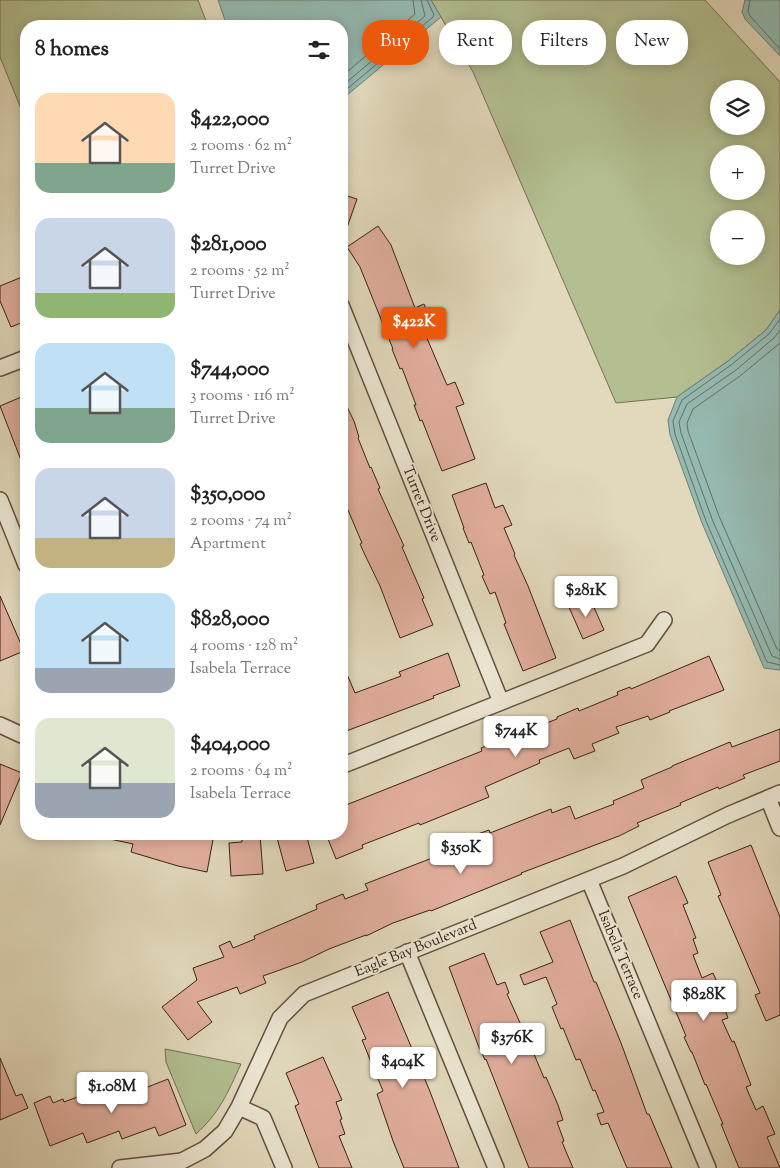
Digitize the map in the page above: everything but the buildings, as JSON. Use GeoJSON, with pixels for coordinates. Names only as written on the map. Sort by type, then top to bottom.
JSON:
{"type":"FeatureCollection","features":[{"type":"Feature","properties":{"kind":"street","name":"Turret Drive"},"geometry":{"type":"LineString","coordinates":[[348,322],[501,702]]}},
{"type":"Feature","properties":{"kind":"street"},"geometry":{"type":"LineString","coordinates":[[0,368],[20,360]]}},
{"type":"Feature","properties":{"kind":"street"},"geometry":{"type":"LineString","coordinates":[[0,500],[20,550]]}},
{"type":"Feature","properties":{"kind":"street"},"geometry":{"type":"LineString","coordinates":[[348,763],[646,644],[664,620]]}},
{"type":"Feature","properties":{"kind":"street"},"geometry":{"type":"LineString","coordinates":[[0,725],[20,734]]}},
{"type":"Feature","properties":{"kind":"street"},"geometry":{"type":"LineString","coordinates":[[774,795],[780,828]]}},
{"type":"Feature","properties":{"kind":"street","name":"Eagle Bay Boulevard"},"geometry":{"type":"LineString","coordinates":[[120,1168],[182,1161],[205,1149],[224,1131],[239,1107],[280,1018],[304,994],[623,866],[774,795]]}},
{"type":"Feature","properties":{"kind":"street","name":"Isabela Terrace"},"geometry":{"type":"LineString","coordinates":[[589,880],[708,1168]]}},
{"type":"Feature","properties":{"kind":"street"},"geometry":{"type":"LineString","coordinates":[[408,952],[496,1168]]}},
{"type":"Feature","properties":{"kind":"street"},"geometry":{"type":"LineString","coordinates":[[239,1107],[264,1118],[284,1168]]}},
{"type":"Feature","properties":{"kind":"green space"},"geometry":{"type":"Polygon","coordinates":[[[0,0],[198,0],[206,20],[20,20],[20,106],[0,57],[0,0]]]}},
{"type":"Feature","properties":{"kind":"green space"},"geometry":{"type":"Polygon","coordinates":[[[431,0],[705,0],[780,82],[780,310],[766,330],[728,361],[677,397],[616,403],[469,65],[512,65],[512,20],[443,20],[431,0]]]}},
{"type":"Feature","properties":{"kind":"green space"},"geometry":{"type":"Polygon","coordinates":[[[165,1049],[241,1064],[217,1110],[196,1134],[166,1062],[165,1049]]]}},
{"type":"Feature","properties":{"kind":"water"},"geometry":{"type":"Polygon","coordinates":[[[218,0],[431,0],[441,17],[429,27],[429,20],[362,20],[362,65],[383,65],[348,94],[348,20],[225,20],[218,0]]]}},
{"type":"Feature","properties":{"kind":"water"},"geometry":{"type":"Polygon","coordinates":[[[745,0],[780,0],[780,56],[745,19],[742,12],[745,0]]]}},
{"type":"Feature","properties":{"kind":"water"},"geometry":{"type":"Polygon","coordinates":[[[780,310],[780,670],[764,668],[702,523],[670,435],[668,420],[677,397],[728,361],[766,330],[780,310]]]}}]}
